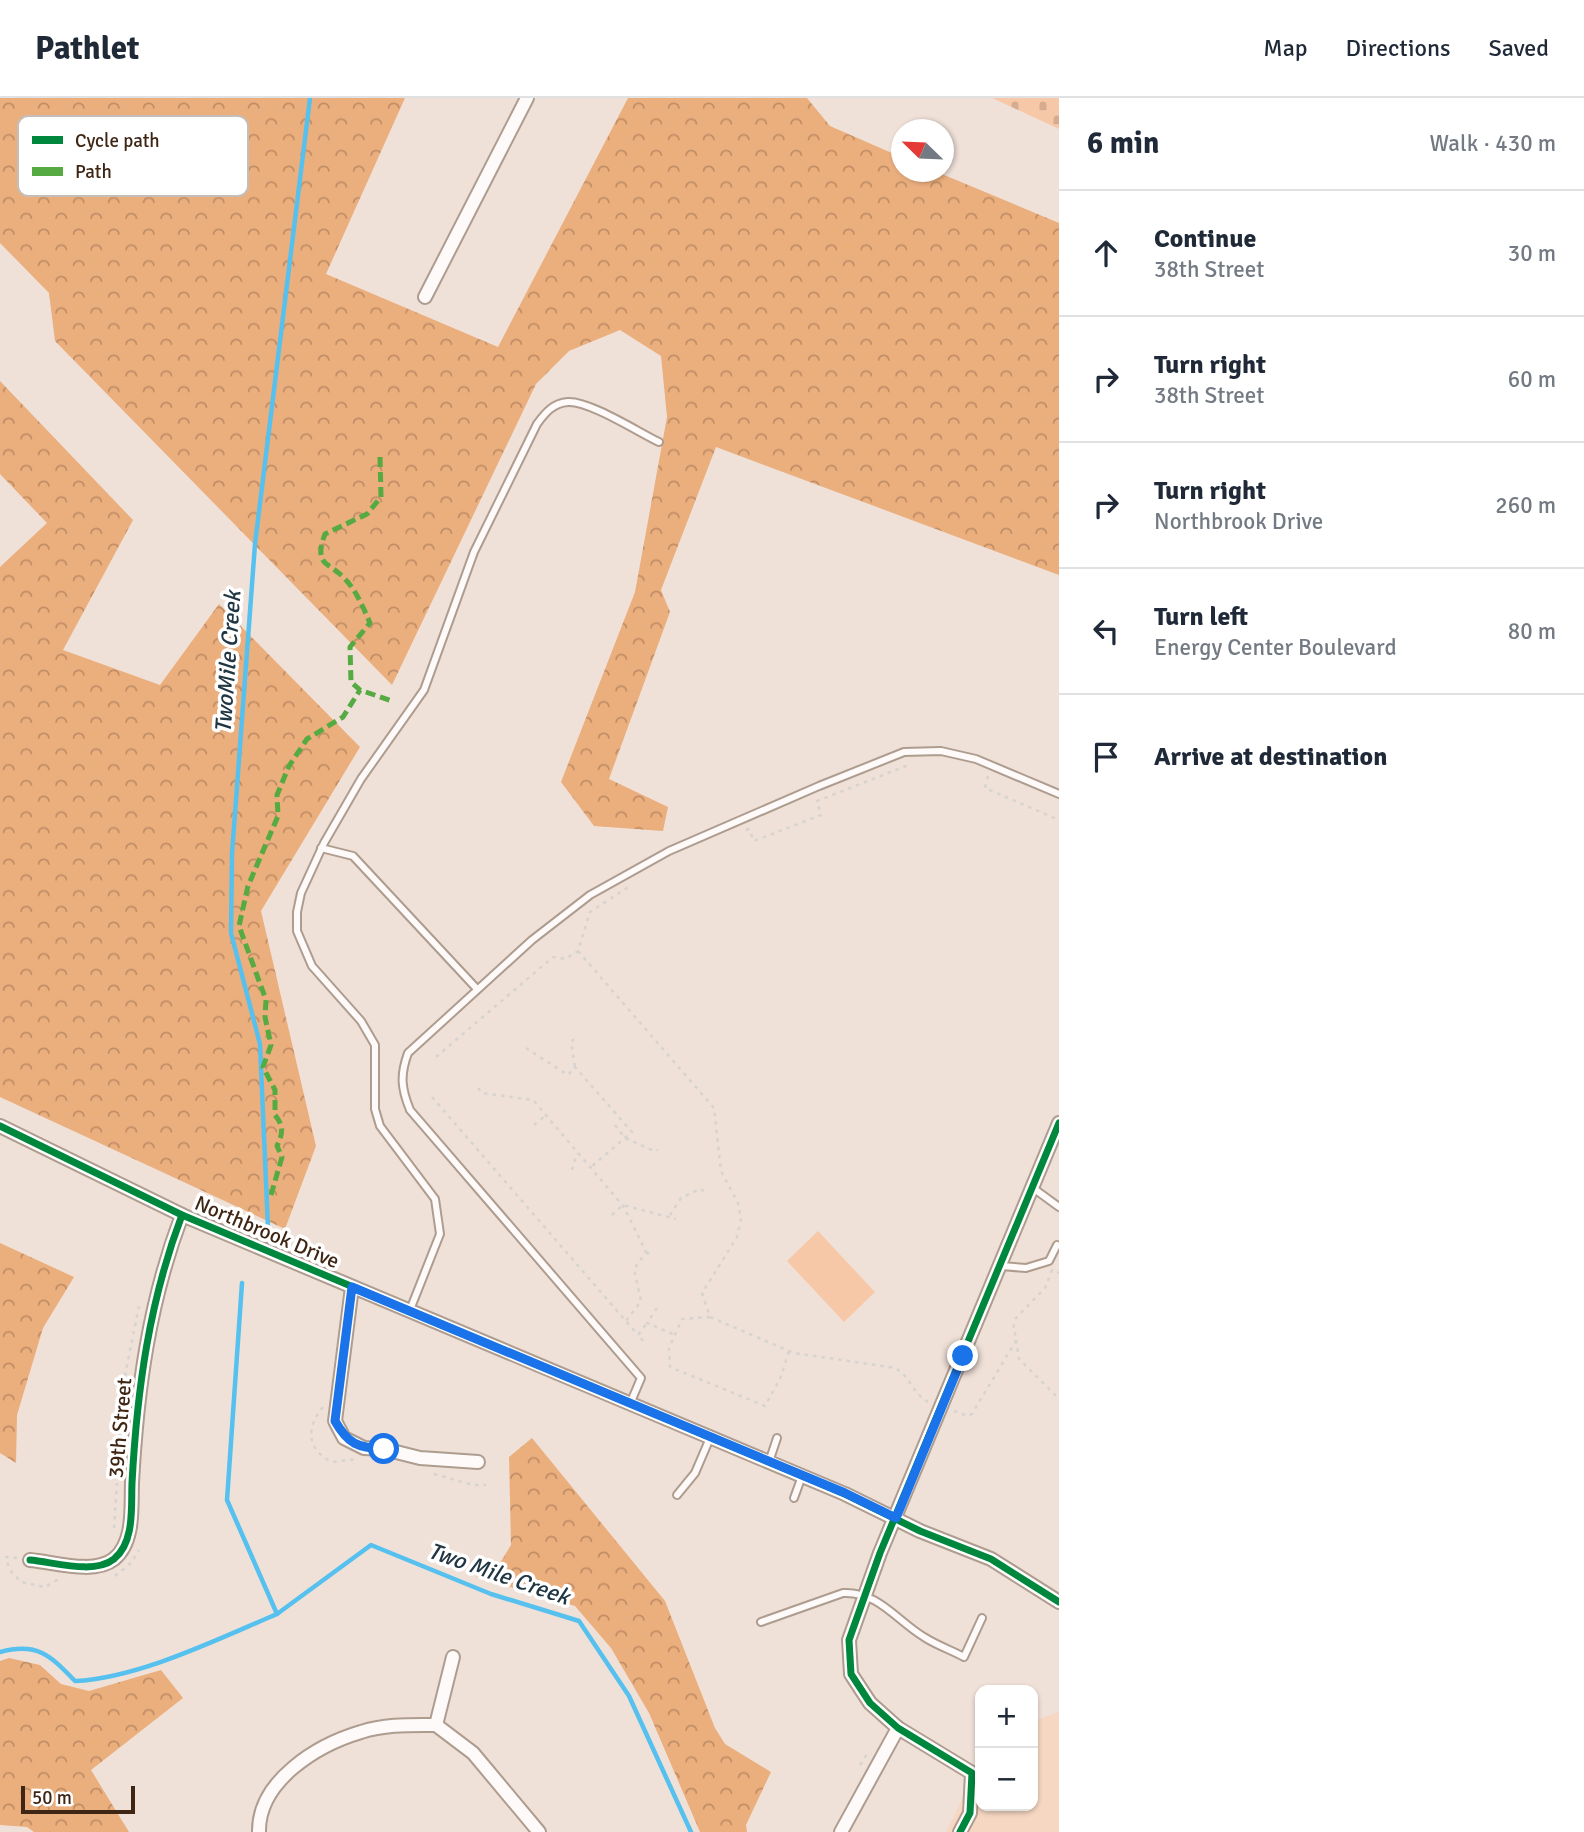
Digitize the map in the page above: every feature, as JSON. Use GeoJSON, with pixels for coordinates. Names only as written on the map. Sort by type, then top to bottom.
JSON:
{"type":"FeatureCollection","features":[{"type":"Feature","properties":{"kind":"street"},"geometry":{"type":"LineString","coordinates":[[425,297],[527,98]]}},
{"type":"Feature","properties":{"kind":"street"},"geometry":{"type":"LineString","coordinates":[[960,1832],[970,1813],[972,1773],[898,1728],[870,1703],[851,1674],[849,1640],[863,1595],[1059,1123]]}},
{"type":"Feature","properties":{"kind":"street","name":"Northbrook Drive"},"geometry":{"type":"LineString","coordinates":[[0,1126],[182,1215],[802,1476],[991,1559],[1059,1602]]}},
{"type":"Feature","properties":{"kind":"street","name":"39th Street"},"geometry":{"type":"LineString","coordinates":[[30,1560],[100,1565],[116,1558],[126,1542],[132,1497],[136,1407],[150,1315],[182,1215]]}},
{"type":"Feature","properties":{"kind":"street"},"geometry":{"type":"LineString","coordinates":[[352,1287],[335,1421],[344,1438],[364,1448],[384,1449],[420,1458],[478,1462]]}},
{"type":"Feature","properties":{"kind":"street"},"geometry":{"type":"LineString","coordinates":[[436,1725],[453,1657]]}},
{"type":"Feature","properties":{"kind":"street"},"geometry":{"type":"LineString","coordinates":[[259,1832],[262,1810],[281,1779],[310,1757],[361,1731],[398,1725],[436,1725],[473,1753],[540,1832]]}},
{"type":"Feature","properties":{"kind":"street"},"geometry":{"type":"LineString","coordinates":[[841,1832],[898,1728]]}},
{"type":"Feature","properties":{"kind":"lane"},"geometry":{"type":"LineString","coordinates":[[409,1312],[440,1234],[435,1199],[380,1126],[375,1109],[377,1057],[371,1037],[312,965],[303,949],[297,912],[301,893],[321,848],[361,779],[424,690],[474,552],[537,424],[548,409],[568,402],[587,407],[659,442]]}},
{"type":"Feature","properties":{"kind":"lane"},"geometry":{"type":"LineString","coordinates":[[631,1404],[641,1378],[419,1123],[402,1093],[401,1072],[408,1053],[571,908],[669,851],[904,752],[941,751],[976,759],[1059,794]]}},
{"type":"Feature","properties":{"kind":"lane"},"geometry":{"type":"LineString","coordinates":[[321,848],[352,856],[361,863],[477,989]]}},
{"type":"Feature","properties":{"kind":"lane"},"geometry":{"type":"LineString","coordinates":[[1033,1188],[1059,1207]]}},
{"type":"Feature","properties":{"kind":"lane"},"geometry":{"type":"LineString","coordinates":[[1001,1266],[1026,1268],[1049,1261],[1057,1245]]}},
{"type":"Feature","properties":{"kind":"lane"},"geometry":{"type":"LineString","coordinates":[[677,1495],[695,1473],[710,1437]]}},
{"type":"Feature","properties":{"kind":"lane"},"geometry":{"type":"LineString","coordinates":[[769,1462],[777,1438]]}},
{"type":"Feature","properties":{"kind":"lane"},"geometry":{"type":"LineString","coordinates":[[794,1497],[802,1476]]}},
{"type":"Feature","properties":{"kind":"lane"},"geometry":{"type":"LineString","coordinates":[[761,1622],[844,1593],[863,1595],[876,1600],[924,1637],[964,1657],[982,1618]]}},
{"type":"Feature","properties":{"kind":"path"},"geometry":{"type":"LineString","coordinates":[[737,834],[749,829],[754,841],[821,815],[817,801],[919,762]]}},
{"type":"Feature","properties":{"kind":"path"},"geometry":{"type":"LineString","coordinates":[[977,772],[990,776],[985,788],[1059,820]]}},
{"type":"Feature","properties":{"kind":"path"},"geometry":{"type":"LineString","coordinates":[[436,1057],[553,957],[565,959],[579,951],[590,912],[632,885]]}},
{"type":"Feature","properties":{"kind":"path"},"geometry":{"type":"LineString","coordinates":[[579,951],[714,1108],[721,1171],[737,1202],[741,1219],[737,1237],[702,1293],[710,1317]]}},
{"type":"Feature","properties":{"kind":"path"},"geometry":{"type":"LineString","coordinates":[[574,1039],[571,1042],[575,1068],[632,1132],[591,1167]]}},
{"type":"Feature","properties":{"kind":"path"},"geometry":{"type":"LineString","coordinates":[[526,1048],[568,1075],[575,1068]]}},
{"type":"Feature","properties":{"kind":"path"},"geometry":{"type":"LineString","coordinates":[[478,1088],[482,1093],[533,1100],[623,1205],[646,1252],[652,1256]]}},
{"type":"Feature","properties":{"kind":"path"},"geometry":{"type":"LineString","coordinates":[[432,1097],[643,1341]]}},
{"type":"Feature","properties":{"kind":"path"},"geometry":{"type":"LineString","coordinates":[[534,1125],[546,1115]]}},
{"type":"Feature","properties":{"kind":"path"},"geometry":{"type":"LineString","coordinates":[[615,1125],[625,1138],[654,1151],[658,1150]]}},
{"type":"Feature","properties":{"kind":"path"},"geometry":{"type":"LineString","coordinates":[[572,1170],[578,1152]]}},
{"type":"Feature","properties":{"kind":"path"},"geometry":{"type":"LineString","coordinates":[[670,1215],[681,1198],[700,1189],[704,1191]]}},
{"type":"Feature","properties":{"kind":"path"},"geometry":{"type":"LineString","coordinates":[[612,1215],[623,1205]]}},
{"type":"Feature","properties":{"kind":"path"},"geometry":{"type":"LineString","coordinates":[[623,1205],[670,1215],[676,1219]]}},
{"type":"Feature","properties":{"kind":"path"},"geometry":{"type":"LineString","coordinates":[[626,1321],[641,1301],[634,1269],[646,1252]]}},
{"type":"Feature","properties":{"kind":"path"},"geometry":{"type":"LineString","coordinates":[[1059,1273],[1052,1270],[1045,1288],[1016,1318],[1013,1329],[1019,1359],[1059,1398]]}},
{"type":"Feature","properties":{"kind":"path"},"geometry":{"type":"LineString","coordinates":[[638,1335],[657,1308]]}},
{"type":"Feature","properties":{"kind":"path"},"geometry":{"type":"LineString","coordinates":[[789,1351],[780,1379],[765,1406],[670,1367],[669,1348],[682,1319],[710,1317],[789,1351],[895,1368],[902,1372],[918,1396],[965,1416],[972,1414],[1016,1340]]}},
{"type":"Feature","properties":{"kind":"path"},"geometry":{"type":"LineString","coordinates":[[647,1323],[675,1335]]}},
{"type":"Feature","properties":{"kind":"shaded area"},"geometry":{"type":"Polygon","coordinates":[[[1059,1712],[1059,1832],[946,1832],[975,1773],[975,1811],[1038,1811],[1038,1719],[1059,1712]]]}},
{"type":"Feature","properties":{"kind":"green space"},"geometry":{"type":"Polygon","coordinates":[[[0,98],[405,98],[326,274],[498,347],[628,98],[807,98],[830,126],[891,153],[891,182],[954,182],[954,179],[1059,223],[1059,575],[716,447],[661,590],[670,612],[609,779],[668,807],[663,831],[594,826],[561,782],[635,592],[667,417],[661,356],[620,330],[569,351],[536,384],[392,685],[55,341],[49,293],[0,243],[0,98]]]}},
{"type":"Feature","properties":{"kind":"green space"},"geometry":{"type":"Polygon","coordinates":[[[992,98],[1059,98],[1059,129],[992,98]]]}},
{"type":"Feature","properties":{"kind":"green space"},"geometry":{"type":"Polygon","coordinates":[[[0,381],[133,520],[63,650],[160,685],[219,604],[360,747],[261,911],[316,1146],[285,1229],[0,1097],[0,567],[47,523],[0,474],[0,381]]]}},
{"type":"Feature","properties":{"kind":"green space"},"geometry":{"type":"Polygon","coordinates":[[[818,1231],[875,1292],[844,1322],[787,1261],[818,1231]]]}},
{"type":"Feature","properties":{"kind":"green space"},"geometry":{"type":"Polygon","coordinates":[[[0,1243],[74,1277],[43,1328],[17,1415],[16,1463],[0,1453],[0,1243]]]}},
{"type":"Feature","properties":{"kind":"green space"},"geometry":{"type":"Polygon","coordinates":[[[532,1438],[665,1601],[715,1728],[725,1744],[771,1772],[746,1825],[747,1832],[700,1832],[649,1713],[611,1648],[575,1606],[476,1577],[495,1571],[511,1545],[509,1457],[532,1438]]]}},
{"type":"Feature","properties":{"kind":"green space"},"geometry":{"type":"Polygon","coordinates":[[[9,1658],[40,1665],[61,1684],[89,1691],[161,1670],[183,1698],[91,1770],[129,1832],[34,1832],[27,1827],[0,1825],[0,1661],[9,1658]]]}},
{"type":"Feature","properties":{"kind":"waterway","name":"TwoMile Creek"},"geometry":{"type":"LineString","coordinates":[[268,1228],[260,1044],[231,933],[232,854],[255,544],[310,98]]}},
{"type":"Feature","properties":{"kind":"waterway","name":"Two Mile Creek"},"geometry":{"type":"LineString","coordinates":[[242,1283],[227,1500],[277,1614],[371,1545],[491,1594],[579,1621],[629,1696],[691,1832]]}},
{"type":"Feature","properties":{"kind":"waterway","name":"Two Mile Creek"},"geometry":{"type":"LineString","coordinates":[[0,1652],[13,1649],[33,1650],[50,1658],[75,1681],[100,1678],[178,1656],[277,1614]]}},
{"type":"Feature","properties":{"kind":"marked path"},"geometry":{"type":"LineString","coordinates":[[380,457],[381,497],[367,514],[325,534],[321,552],[324,562],[339,573],[353,589],[370,623],[350,647],[351,682],[360,690],[392,701]]}},
{"type":"Feature","properties":{"kind":"marked path"},"geometry":{"type":"LineString","coordinates":[[271,1195],[282,1157],[277,1146],[282,1130],[275,1115],[275,1090],[263,1067],[271,1045],[265,1017],[266,1000],[239,926],[248,886],[278,816],[277,795],[289,766],[307,739],[343,717],[360,690]]}},
{"type":"Feature","properties":{"kind":"cycle path"},"geometry":{"type":"LineString","coordinates":[[960,1832],[970,1813],[972,1773],[898,1728],[870,1703],[851,1674],[849,1640],[880,1553],[1059,1123]]}},
{"type":"Feature","properties":{"kind":"cycle path"},"geometry":{"type":"LineString","coordinates":[[0,1126],[182,1215],[845,1494],[920,1531],[991,1559],[1059,1602]]}},
{"type":"Feature","properties":{"kind":"cycle path"},"geometry":{"type":"LineString","coordinates":[[30,1560],[96,1566],[114,1559],[126,1543],[130,1523],[137,1414],[146,1347],[161,1280],[182,1215]]}},
{"type":"Feature","properties":{"kind":"route"},"geometry":{"type":"LineString","coordinates":[[384,1449],[364,1448],[344,1438],[335,1421],[352,1287],[845,1493],[896,1518],[963,1356]]}}]}
